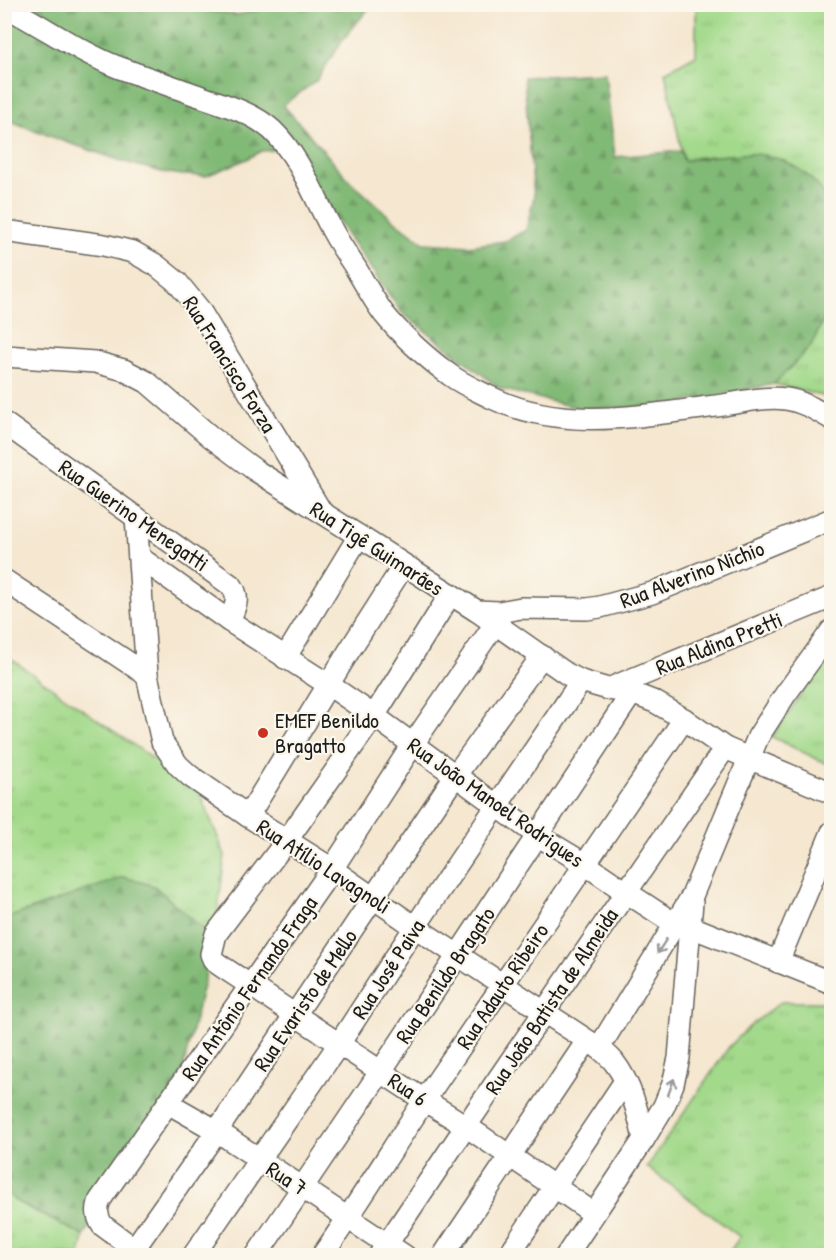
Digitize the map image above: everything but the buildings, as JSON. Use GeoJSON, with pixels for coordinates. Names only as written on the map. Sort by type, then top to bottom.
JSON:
{"type":"FeatureCollection","features":[{"type":"Feature","properties":{"kind":"street"},"geometry":{"type":"LineString","coordinates":[[4,6],[63,41],[113,65],[248,114],[270,128],[297,161],[330,227],[383,313],[402,334],[450,375],[478,391],[520,410],[548,416],[629,418],[759,399],[785,399],[806,405],[831,419]]}},
{"type":"Feature","properties":{"kind":"street","name":"Rua Francisco Forza"},"geometry":{"type":"LineString","coordinates":[[4,231],[104,245],[133,252],[156,265],[177,282],[199,309],[321,511]]}},
{"type":"Feature","properties":{"kind":"street","name":"Rua Tigê Guimarães"},"geometry":{"type":"LineString","coordinates":[[4,356],[95,362],[124,369],[147,382],[211,437],[255,470],[477,611],[567,674],[581,681],[632,693],[655,702],[725,748],[831,793]]}},
{"type":"Feature","properties":{"kind":"street","name":"Rua Guerino Menegatti"},"geometry":{"type":"LineString","coordinates":[[4,423],[232,586],[237,593],[237,602],[230,621]]}},
{"type":"Feature","properties":{"kind":"street","name":"Rua Atílio Lavagnoli"},"geometry":{"type":"LineString","coordinates":[[136,517],[147,675],[162,742],[169,754],[190,777],[332,869],[457,956],[593,1045],[613,1061],[635,1103],[644,1139]]}},
{"type":"Feature","properties":{"kind":"street","name":"Rua Alverino Nichio"},"geometry":{"type":"LineString","coordinates":[[477,611],[600,607],[652,593],[831,519]]}},
{"type":"Feature","properties":{"kind":"street"},"geometry":{"type":"LineString","coordinates":[[285,658],[359,536]]}},
{"type":"Feature","properties":{"kind":"street","name":"Rua João Manoel Rodrigues"},"geometry":{"type":"LineString","coordinates":[[139,557],[230,621],[374,716],[537,835],[626,892],[682,925],[831,983]]}},
{"type":"Feature","properties":{"kind":"street"},"geometry":{"type":"LineString","coordinates":[[248,816],[404,565]]}},
{"type":"Feature","properties":{"kind":"street"},"geometry":{"type":"LineString","coordinates":[[4,580],[147,675]]}},
{"type":"Feature","properties":{"kind":"street"},"geometry":{"type":"LineString","coordinates":[[287,840],[374,716],[450,595]]}},
{"type":"Feature","properties":{"kind":"street","name":"Rua Aldina Pretti"},"geometry":{"type":"LineString","coordinates":[[608,689],[831,597]]}},
{"type":"Feature","properties":{"kind":"street","name":"Rua Antônio Fernando Fraga"},"geometry":{"type":"LineString","coordinates":[[136,1253],[102,1226],[96,1209],[100,1200],[332,869],[413,744],[495,624]]}},
{"type":"Feature","properties":{"kind":"street"},"geometry":{"type":"LineString","coordinates":[[443,1256],[510,1156],[682,925],[758,738],[831,630]]}},
{"type":"Feature","properties":{"kind":"street","name":"Rua Evaristo de Mello"},"geometry":{"type":"LineString","coordinates":[[136,1253],[455,776],[542,656]]}},
{"type":"Feature","properties":{"kind":"street","name":"Rua José Paiva"},"geometry":{"type":"LineString","coordinates":[[193,1256],[339,1044],[581,681]]}},
{"type":"Feature","properties":{"kind":"street","name":"Rua Benildo Bragato"},"geometry":{"type":"LineString","coordinates":[[256,1256],[632,693]]}},
{"type":"Feature","properties":{"kind":"street","name":"Rua Adauto Ribeiro"},"geometry":{"type":"LineString","coordinates":[[322,1256],[424,1100],[684,719]]}},
{"type":"Feature","properties":{"kind":"street","name":"Rua João Batista de Almeida"},"geometry":{"type":"LineString","coordinates":[[390,1251],[466,1125],[725,748]]}},
{"type":"Feature","properties":{"kind":"street"},"geometry":{"type":"LineString","coordinates":[[778,962],[831,832]]}},
{"type":"Feature","properties":{"kind":"street","name":"Rua 6"},"geometry":{"type":"LineString","coordinates":[[287,840],[216,934],[211,954],[214,961],[424,1100],[466,1125],[593,1214]]}},
{"type":"Feature","properties":{"kind":"street"},"geometry":{"type":"LineString","coordinates":[[566,1256],[644,1139],[674,1084],[679,1058],[682,925]]}},
{"type":"Feature","properties":{"kind":"street"},"geometry":{"type":"LineString","coordinates":[[508,1256],[625,1081]]}},
{"type":"Feature","properties":{"kind":"street","name":"Rua 7"},"geometry":{"type":"LineString","coordinates":[[168,1103],[217,1131],[302,1187],[348,1218],[390,1251]]}},
{"type":"Feature","properties":{"kind":"green space"},"geometry":{"type":"Polygon","coordinates":[[[195,4],[200,9],[236,15],[281,5],[375,5],[369,8],[342,41],[316,81],[283,105],[350,181],[391,218],[424,243],[469,246],[506,241],[526,230],[534,197],[524,77],[605,73],[615,157],[681,151],[684,161],[750,154],[777,158],[799,169],[817,185],[831,205],[831,304],[811,346],[774,384],[674,404],[578,408],[501,389],[402,313],[321,197],[292,149],[261,151],[206,176],[182,175],[125,162],[5,119],[4,5],[195,4]]]}},
{"type":"Feature","properties":{"kind":"green space"},"geometry":{"type":"Polygon","coordinates":[[[696,5],[831,5],[831,205],[827,196],[784,160],[754,154],[699,157],[684,162],[665,72],[696,55],[696,5]]]}},
{"type":"Feature","properties":{"kind":"green space"},"geometry":{"type":"Polygon","coordinates":[[[831,304],[831,398],[774,384],[811,346],[831,304]]]}},
{"type":"Feature","properties":{"kind":"green space"},"geometry":{"type":"Polygon","coordinates":[[[831,650],[832,766],[772,737],[831,650]]]}},
{"type":"Feature","properties":{"kind":"green space"},"geometry":{"type":"Polygon","coordinates":[[[4,654],[199,791],[225,855],[214,939],[154,886],[57,901],[5,919],[4,654]]]}},
{"type":"Feature","properties":{"kind":"green space"},"geometry":{"type":"Polygon","coordinates":[[[124,877],[154,886],[214,939],[182,1073],[84,1236],[17,1202],[5,1191],[4,919],[124,877]]]}},
{"type":"Feature","properties":{"kind":"green space"},"geometry":{"type":"Polygon","coordinates":[[[781,1002],[831,1004],[831,1255],[727,1255],[740,1237],[647,1167],[729,1047],[750,1026],[781,1002]]]}},
{"type":"Feature","properties":{"kind":"green space"},"geometry":{"type":"Polygon","coordinates":[[[4,1191],[17,1202],[84,1236],[80,1255],[5,1255],[4,1191]]]}},
{"type":"Feature","properties":{"kind":"place","name":"EMEF Benildo Bragatto"},"geometry":{"type":"Point","coordinates":[263,733]}}]}
